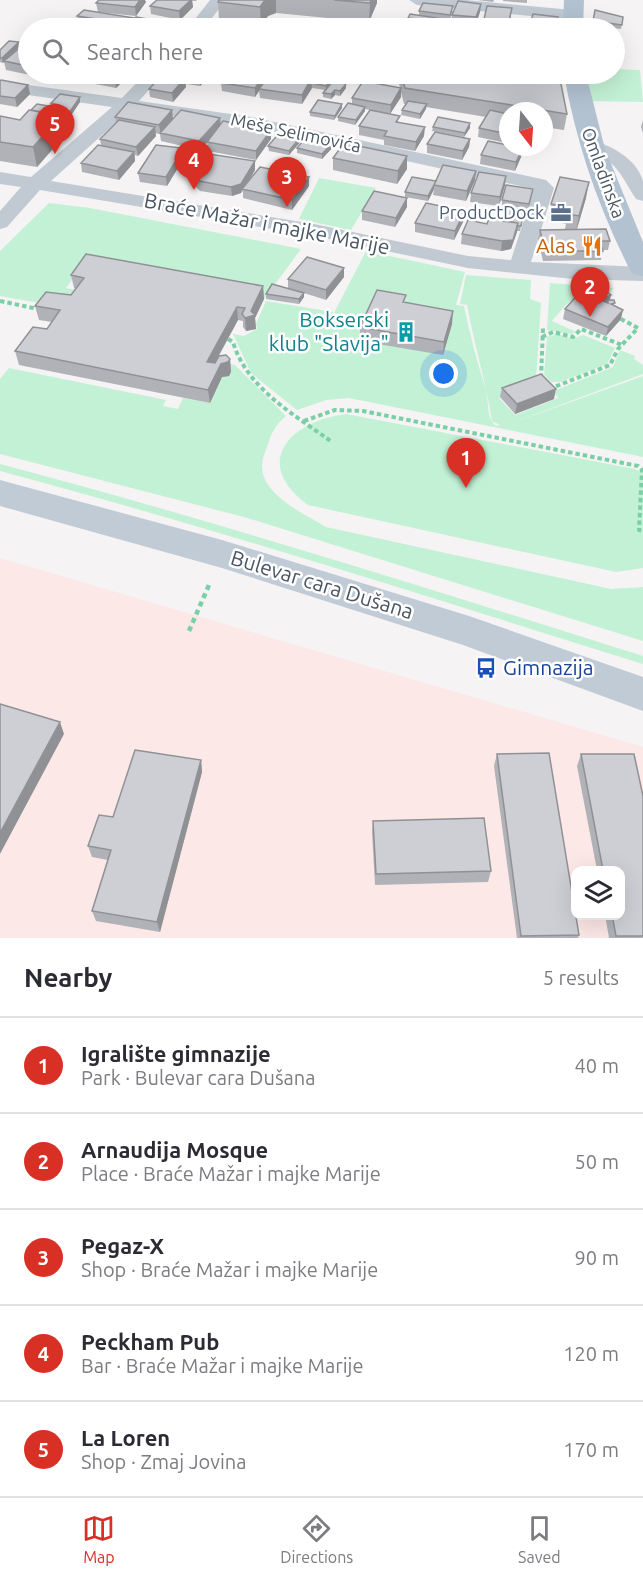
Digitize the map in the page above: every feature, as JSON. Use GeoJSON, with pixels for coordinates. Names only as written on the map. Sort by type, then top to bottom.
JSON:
{"type":"FeatureCollection","features":[{"type":"Feature","properties":{"kind":"main road","name":"Omladinska"},"geometry":{"type":"LineString","coordinates":[[577,84],[583,121],[605,189],[643,268]]}},
{"type":"Feature","properties":{"kind":"main road","name":"Bulevar cara Dušana"},"geometry":{"type":"LineString","coordinates":[[0,493],[234,558],[469,632],[642,694]]}},
{"type":"Feature","properties":{"kind":"street"},"geometry":{"type":"LineString","coordinates":[[204,18],[218,0]]}},
{"type":"Feature","properties":{"kind":"street"},"geometry":{"type":"LineString","coordinates":[[417,0],[573,14]]}},
{"type":"Feature","properties":{"kind":"street"},"geometry":{"type":"LineString","coordinates":[[0,223],[34,185],[126,104],[145,84]]}},
{"type":"Feature","properties":{"kind":"street","name":"Meše Selimovića"},"geometry":{"type":"LineString","coordinates":[[0,86],[252,122],[539,184],[543,188],[519,266]]}},
{"type":"Feature","properties":{"kind":"street"},"geometry":{"type":"LineString","coordinates":[[591,146],[617,159],[629,171],[638,191],[643,195]]}},
{"type":"Feature","properties":{"kind":"street","name":"Braće Mažar i majke Marije"},"geometry":{"type":"LineString","coordinates":[[0,178],[209,212],[468,262],[643,274]]}},
{"type":"Feature","properties":{"kind":"path"},"geometry":{"type":"LineString","coordinates":[[0,301],[45,310]]}},
{"type":"Feature","properties":{"kind":"path"},"geometry":{"type":"LineString","coordinates":[[546,390],[610,365],[622,345],[638,328],[621,319]]}},
{"type":"Feature","properties":{"kind":"path"},"geometry":{"type":"LineString","coordinates":[[543,328],[541,380],[552,387]]}},
{"type":"Feature","properties":{"kind":"path"},"geometry":{"type":"LineString","coordinates":[[542,337],[553,332],[573,337],[581,329],[622,345]]}},
{"type":"Feature","properties":{"kind":"path"},"geometry":{"type":"LineString","coordinates":[[228,339],[234,342],[236,358],[247,372],[270,394],[332,442]]}},
{"type":"Feature","properties":{"kind":"path"},"geometry":{"type":"LineString","coordinates":[[304,421],[335,410],[363,411],[638,466],[642,470],[639,530],[643,531]]}},
{"type":"Feature","properties":{"kind":"path"},"geometry":{"type":"LineString","coordinates":[[189,631],[209,585]]}},
{"type":"Feature","properties":{"kind":"shaded area"},"geometry":{"type":"Polygon","coordinates":[[[0,558],[643,747],[643,938],[0,938],[0,558]]]}},
{"type":"Feature","properties":{"kind":"green space"},"geometry":{"type":"Polygon","coordinates":[[[625,69],[640,70],[643,102],[589,101],[586,84],[625,84],[625,69]]]}},
{"type":"Feature","properties":{"kind":"green space"},"geometry":{"type":"Polygon","coordinates":[[[319,178],[376,188],[351,230],[299,219],[319,178]]]}},
{"type":"Feature","properties":{"kind":"green space"},"geometry":{"type":"Polygon","coordinates":[[[49,203],[90,208],[301,249],[264,299],[85,263],[66,288],[81,291],[72,304],[51,305],[0,296],[0,251],[49,203]]]}},
{"type":"Feature","properties":{"kind":"green space"},"geometry":{"type":"Polygon","coordinates":[[[366,251],[465,272],[456,305],[464,306],[492,421],[487,392],[467,305],[460,304],[466,275],[531,280],[530,299],[541,303],[536,379],[532,384],[499,398],[515,415],[558,398],[554,392],[556,390],[613,367],[620,350],[635,356],[634,359],[643,365],[643,374],[504,426],[643,376],[643,457],[349,398],[326,400],[297,410],[251,373],[233,334],[244,336],[257,329],[256,324],[266,301],[333,312],[332,328],[335,311],[366,251]]]}},
{"type":"Feature","properties":{"kind":"green space"},"geometry":{"type":"Polygon","coordinates":[[[550,283],[613,288],[608,295],[581,295],[570,301],[552,321],[576,332],[571,334],[547,330],[550,283]]]}},
{"type":"Feature","properties":{"kind":"green space"},"geometry":{"type":"Polygon","coordinates":[[[558,334],[573,339],[583,335],[615,348],[607,364],[560,382],[551,382],[544,375],[547,337],[558,334]]]}},
{"type":"Feature","properties":{"kind":"green space"},"geometry":{"type":"Polygon","coordinates":[[[230,364],[235,365],[286,416],[272,434],[262,465],[269,486],[296,510],[326,527],[611,589],[643,587],[643,641],[244,517],[0,454],[0,379],[9,368],[166,400],[163,406],[178,409],[183,398],[210,403],[222,377],[231,374],[230,364]]]}},
{"type":"Feature","properties":{"kind":"green space"},"geometry":{"type":"Polygon","coordinates":[[[346,414],[635,469],[643,473],[643,568],[616,572],[308,505],[291,489],[282,474],[280,459],[285,446],[309,425],[326,418],[346,414]]]}},
{"type":"Feature","properties":{"kind":"green space"},"geometry":{"type":"Polygon","coordinates":[[[0,464],[242,532],[483,606],[643,656],[643,664],[242,540],[0,471],[0,464]]]}},
{"type":"Feature","properties":{"kind":"building"},"geometry":{"type":"Polygon","coordinates":[[[99,0],[140,0],[135,7],[96,3],[99,0]]]}},
{"type":"Feature","properties":{"kind":"building"},"geometry":{"type":"Polygon","coordinates":[[[157,0],[191,0],[179,11],[150,6],[157,0]]]}},
{"type":"Feature","properties":{"kind":"building"},"geometry":{"type":"Polygon","coordinates":[[[219,0],[265,0],[260,7],[218,2],[219,0]]]}},
{"type":"Feature","properties":{"kind":"building"},"geometry":{"type":"Polygon","coordinates":[[[334,0],[371,0],[370,3],[334,0]]]}},
{"type":"Feature","properties":{"kind":"building"},"geometry":{"type":"Polygon","coordinates":[[[458,1],[481,4],[476,17],[452,15],[458,1]]]}},
{"type":"Feature","properties":{"kind":"building"},"geometry":{"type":"Polygon","coordinates":[[[423,3],[453,6],[450,15],[419,11],[423,3]]]}},
{"type":"Feature","properties":{"kind":"building"},"geometry":{"type":"Polygon","coordinates":[[[487,6],[512,8],[510,18],[484,18],[487,6]]]}},
{"type":"Feature","properties":{"kind":"building"},"geometry":{"type":"Polygon","coordinates":[[[84,10],[134,18],[90,18],[77,16],[84,10]]]}},
{"type":"Feature","properties":{"kind":"building"},"geometry":{"type":"Polygon","coordinates":[[[595,10],[623,17],[623,18],[594,18],[595,10]]]}},
{"type":"Feature","properties":{"kind":"building"},"geometry":{"type":"Polygon","coordinates":[[[410,14],[437,18],[408,18],[410,14]]]}},
{"type":"Feature","properties":{"kind":"building"},"geometry":{"type":"Polygon","coordinates":[[[533,14],[558,17],[558,18],[532,18],[533,14]]]}},
{"type":"Feature","properties":{"kind":"building"},"geometry":{"type":"Polygon","coordinates":[[[9,41],[18,42],[2,58],[0,58],[0,50],[9,41]]]}},
{"type":"Feature","properties":{"kind":"building"},"geometry":{"type":"Polygon","coordinates":[[[18,49],[18,64],[4,61],[18,49]]]}},
{"type":"Feature","properties":{"kind":"building"},"geometry":{"type":"Polygon","coordinates":[[[0,81],[28,85],[15,98],[0,96],[0,81]]]}},
{"type":"Feature","properties":{"kind":"building"},"geometry":{"type":"Polygon","coordinates":[[[154,84],[180,84],[172,93],[149,89],[154,84]]]}},
{"type":"Feature","properties":{"kind":"building"},"geometry":{"type":"Polygon","coordinates":[[[228,84],[258,84],[255,88],[228,84]]]}},
{"type":"Feature","properties":{"kind":"building"},"geometry":{"type":"Polygon","coordinates":[[[263,84],[308,84],[302,95],[259,89],[263,84]]]}},
{"type":"Feature","properties":{"kind":"building"},"geometry":{"type":"Polygon","coordinates":[[[330,84],[346,84],[340,91],[335,90],[331,94],[323,93],[330,84]]]}},
{"type":"Feature","properties":{"kind":"building"},"geometry":{"type":"Polygon","coordinates":[[[361,84],[379,84],[401,88],[391,105],[352,98],[361,84]]]}},
{"type":"Feature","properties":{"kind":"building"},"geometry":{"type":"Polygon","coordinates":[[[404,84],[561,84],[567,114],[553,112],[553,102],[499,103],[405,88],[404,84]]]}},
{"type":"Feature","properties":{"kind":"building"},"geometry":{"type":"Polygon","coordinates":[[[60,94],[80,97],[69,113],[65,109],[57,108],[59,105],[51,103],[60,94]]]}},
{"type":"Feature","properties":{"kind":"building"},"geometry":{"type":"Polygon","coordinates":[[[318,100],[342,104],[335,116],[310,112],[318,100]]]}},
{"type":"Feature","properties":{"kind":"building"},"geometry":{"type":"Polygon","coordinates":[[[408,101],[427,104],[420,114],[402,110],[408,101]]]}},
{"type":"Feature","properties":{"kind":"building"},"geometry":{"type":"Polygon","coordinates":[[[128,102],[172,110],[159,125],[115,117],[128,102]]]}},
{"type":"Feature","properties":{"kind":"building"},"geometry":{"type":"Polygon","coordinates":[[[348,103],[365,107],[356,120],[338,117],[348,103]]]}},
{"type":"Feature","properties":{"kind":"building"},"geometry":{"type":"Polygon","coordinates":[[[37,104],[65,109],[60,115],[31,110],[37,104]]]}},
{"type":"Feature","properties":{"kind":"building"},"geometry":{"type":"Polygon","coordinates":[[[29,110],[61,116],[33,147],[0,142],[0,116],[20,120],[29,110]]]}},
{"type":"Feature","properties":{"kind":"building"},"geometry":{"type":"Polygon","coordinates":[[[181,110],[220,118],[199,141],[160,133],[181,110]]]}},
{"type":"Feature","properties":{"kind":"building"},"geometry":{"type":"Polygon","coordinates":[[[370,110],[400,116],[396,122],[425,127],[416,142],[384,136],[387,131],[359,126],[370,110]]]}},
{"type":"Feature","properties":{"kind":"building"},"geometry":{"type":"Polygon","coordinates":[[[490,110],[499,112],[499,132],[479,128],[490,110]]]}},
{"type":"Feature","properties":{"kind":"building"},"geometry":{"type":"Polygon","coordinates":[[[438,117],[470,123],[465,133],[433,127],[438,117]]]}},
{"type":"Feature","properties":{"kind":"building"},"geometry":{"type":"Polygon","coordinates":[[[119,120],[155,127],[136,147],[100,139],[119,120]]]}},
{"type":"Feature","properties":{"kind":"building"},"geometry":{"type":"Polygon","coordinates":[[[223,121],[271,130],[256,151],[207,142],[223,121]]]}},
{"type":"Feature","properties":{"kind":"building"},"geometry":{"type":"Polygon","coordinates":[[[281,131],[302,135],[289,151],[268,146],[281,131]]]}},
{"type":"Feature","properties":{"kind":"building"},"geometry":{"type":"Polygon","coordinates":[[[435,132],[470,139],[463,151],[427,144],[435,132]]]}},
{"type":"Feature","properties":{"kind":"building"},"geometry":{"type":"Polygon","coordinates":[[[307,136],[333,142],[322,154],[297,148],[307,136]]]}},
{"type":"Feature","properties":{"kind":"building"},"geometry":{"type":"Polygon","coordinates":[[[488,141],[499,143],[499,156],[519,156],[516,162],[481,155],[488,141]]]}},
{"type":"Feature","properties":{"kind":"building"},"geometry":{"type":"Polygon","coordinates":[[[344,143],[407,156],[398,171],[333,158],[344,143]]]}},
{"type":"Feature","properties":{"kind":"building"},"geometry":{"type":"Polygon","coordinates":[[[98,145],[134,152],[117,171],[81,163],[98,145]]]}},
{"type":"Feature","properties":{"kind":"building"},"geometry":{"type":"Polygon","coordinates":[[[156,145],[207,151],[202,160],[178,157],[166,177],[138,173],[156,145]]]}},
{"type":"Feature","properties":{"kind":"building"},"geometry":{"type":"Polygon","coordinates":[[[209,154],[255,161],[241,184],[231,187],[199,181],[194,177],[209,154]]]}},
{"type":"Feature","properties":{"kind":"building"},"geometry":{"type":"Polygon","coordinates":[[[443,165],[476,171],[467,191],[434,185],[443,165]]]}},
{"type":"Feature","properties":{"kind":"building"},"geometry":{"type":"Polygon","coordinates":[[[260,167],[309,177],[292,200],[242,189],[260,167]]]}},
{"type":"Feature","properties":{"kind":"building"},"geometry":{"type":"Polygon","coordinates":[[[479,172],[506,176],[500,197],[471,193],[479,172]]]}},
{"type":"Feature","properties":{"kind":"building"},"geometry":{"type":"Polygon","coordinates":[[[412,177],[436,181],[428,196],[405,192],[412,177]]]}},
{"type":"Feature","properties":{"kind":"building"},"geometry":{"type":"Polygon","coordinates":[[[560,177],[589,182],[579,216],[568,214],[570,208],[551,204],[560,177]]]}},
{"type":"Feature","properties":{"kind":"building"},"geometry":{"type":"Polygon","coordinates":[[[506,185],[533,189],[529,204],[502,200],[506,185]]]}},
{"type":"Feature","properties":{"kind":"building"},"geometry":{"type":"Polygon","coordinates":[[[374,191],[407,198],[396,218],[362,211],[374,191]]]}},
{"type":"Feature","properties":{"kind":"building"},"geometry":{"type":"Polygon","coordinates":[[[426,203],[465,211],[455,231],[415,223],[426,203]]]}},
{"type":"Feature","properties":{"kind":"building"},"geometry":{"type":"Polygon","coordinates":[[[506,208],[524,210],[521,226],[517,226],[518,223],[503,221],[506,208]]]}},
{"type":"Feature","properties":{"kind":"building"},"geometry":{"type":"Polygon","coordinates":[[[489,218],[518,223],[513,240],[502,241],[462,234],[468,220],[487,224],[489,218]]]}},
{"type":"Feature","properties":{"kind":"building"},"geometry":{"type":"Polygon","coordinates":[[[606,229],[610,241],[600,241],[603,251],[545,251],[540,230],[606,229]]]}},
{"type":"Feature","properties":{"kind":"building"},"geometry":{"type":"Polygon","coordinates":[[[86,254],[263,286],[251,311],[255,315],[245,318],[242,314],[245,308],[237,307],[207,362],[215,363],[219,356],[226,355],[230,359],[221,364],[208,390],[15,351],[33,327],[47,329],[60,310],[35,306],[46,292],[71,295],[84,278],[71,275],[86,254]]]}},
{"type":"Feature","properties":{"kind":"building"},"geometry":{"type":"Polygon","coordinates":[[[307,257],[344,268],[326,290],[288,279],[307,257]]]}},
{"type":"Feature","properties":{"kind":"building"},"geometry":{"type":"Polygon","coordinates":[[[272,284],[304,293],[299,299],[266,294],[272,284]]]}},
{"type":"Feature","properties":{"kind":"building"},"geometry":{"type":"Polygon","coordinates":[[[600,287],[611,295],[601,300],[608,303],[608,300],[614,300],[615,303],[611,304],[623,310],[608,327],[565,309],[581,291],[588,294],[591,289],[600,287]]]}},
{"type":"Feature","properties":{"kind":"building"},"geometry":{"type":"Polygon","coordinates":[[[377,290],[406,295],[403,302],[453,311],[444,342],[360,327],[377,290]]]}},
{"type":"Feature","properties":{"kind":"building"},"geometry":{"type":"Polygon","coordinates":[[[541,374],[556,389],[517,404],[502,388],[541,374]]]}},
{"type":"Feature","properties":{"kind":"building"},"geometry":{"type":"Polygon","coordinates":[[[0,704],[60,722],[0,833],[0,704]]]}},
{"type":"Feature","properties":{"kind":"building"},"geometry":{"type":"Polygon","coordinates":[[[135,750],[201,760],[157,922],[92,911],[111,850],[88,846],[99,815],[113,817],[135,750]]]}},
{"type":"Feature","properties":{"kind":"building"},"geometry":{"type":"Polygon","coordinates":[[[549,753],[571,886],[571,920],[577,920],[579,935],[521,936],[497,754],[549,753]]]}},
{"type":"Feature","properties":{"kind":"building"},"geometry":{"type":"Polygon","coordinates":[[[581,754],[634,754],[643,796],[643,936],[616,936],[613,920],[625,920],[625,866],[602,866],[581,754]]]}},
{"type":"Feature","properties":{"kind":"building"},"geometry":{"type":"Polygon","coordinates":[[[484,818],[491,871],[376,874],[373,821],[484,818]]]}},
{"type":"Feature","properties":{"kind":"place","name":"La Loren"},"geometry":{"type":"Point","coordinates":[55,154]}},
{"type":"Feature","properties":{"kind":"place","name":"Peckham Pub"},"geometry":{"type":"Point","coordinates":[194,190]}},
{"type":"Feature","properties":{"kind":"place","name":"Pegaz-X"},"geometry":{"type":"Point","coordinates":[287,207]}},
{"type":"Feature","properties":{"kind":"place","name":"ProductDock"},"geometry":{"type":"Point","coordinates":[561,213]}},
{"type":"Feature","properties":{"kind":"place","name":"Alas"},"geometry":{"type":"Point","coordinates":[592,246]}},
{"type":"Feature","properties":{"kind":"place","name":"Arnaudija Mosque"},"geometry":{"type":"Point","coordinates":[590,317]}},
{"type":"Feature","properties":{"kind":"place","name":"Bokserski klub \"Slavija\""},"geometry":{"type":"Point","coordinates":[406,332]}},
{"type":"Feature","properties":{"kind":"place","name":"Igralište gimnazije"},"geometry":{"type":"Point","coordinates":[466,488]}},
{"type":"Feature","properties":{"kind":"place","name":"Gimnazija"},"geometry":{"type":"Point","coordinates":[486,668]}}]}
